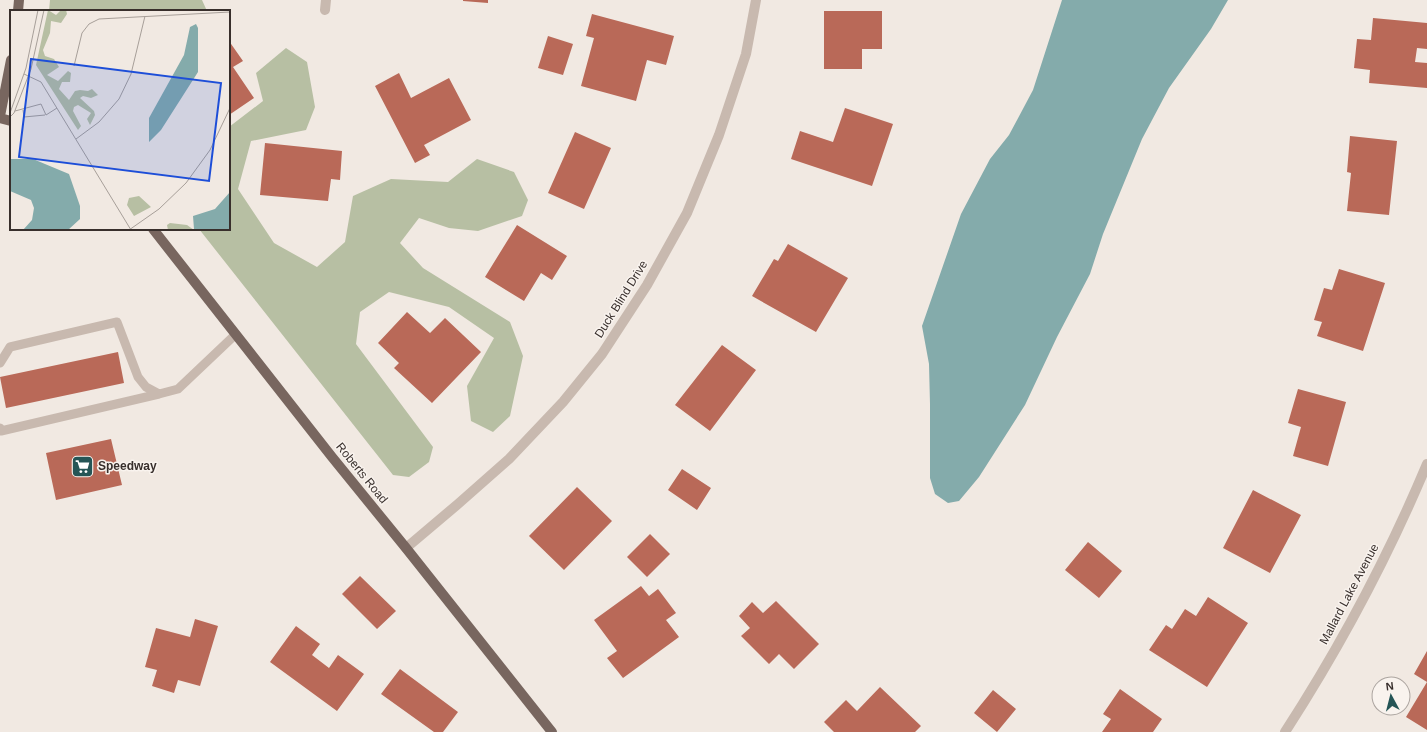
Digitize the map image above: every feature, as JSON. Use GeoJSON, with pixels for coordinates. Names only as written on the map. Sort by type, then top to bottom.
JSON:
{"type":"FeatureCollection","features":[{"type":"Feature","properties":{"kind":"main road"},"geometry":{"type":"LineString","coordinates":[[18,10],[19,0]]}},
{"type":"Feature","properties":{"kind":"main road"},"geometry":{"type":"LineString","coordinates":[[10,65],[0,117],[10,121]]}},
{"type":"Feature","properties":{"kind":"main road","name":"Roberts Road"},"geometry":{"type":"LineString","coordinates":[[154,230],[332,457],[552,732]]}},
{"type":"Feature","properties":{"kind":"street","name":"Duck Blind Drive"},"geometry":{"type":"LineString","coordinates":[[406,548],[509,458],[563,402],[602,354],[643,291],[687,213],[719,135],[746,54],[756,0]]}},
{"type":"Feature","properties":{"kind":"street","name":"Mallard Lake Avenue"},"geometry":{"type":"LineString","coordinates":[[1285,732],[1310,693],[1362,602],[1408,509],[1427,464]]}},
{"type":"Feature","properties":{"kind":"lane"},"geometry":{"type":"LineString","coordinates":[[0,363],[10,347],[117,322],[138,377],[146,387],[160,394]]}},
{"type":"Feature","properties":{"kind":"lane"},"geometry":{"type":"LineString","coordinates":[[0,428],[1,431],[178,389],[236,334]]}},
{"type":"Feature","properties":{"kind":"green space"},"geometry":{"type":"Polygon","coordinates":[[[50,0],[202,0],[207,10],[49,10],[50,0]]]}},
{"type":"Feature","properties":{"kind":"green space"},"geometry":{"type":"Polygon","coordinates":[[[286,48],[307,62],[315,107],[306,130],[251,141],[238,189],[274,243],[317,267],[345,242],[353,196],[391,179],[448,182],[477,159],[514,172],[528,200],[522,216],[478,231],[449,228],[419,218],[400,243],[423,268],[510,322],[523,356],[510,416],[493,432],[471,421],[467,386],[494,338],[449,307],[389,292],[360,312],[356,344],[433,447],[429,462],[409,477],[393,475],[200,230],[230,230],[230,126],[263,101],[256,73],[286,48]]]}},
{"type":"Feature","properties":{"kind":"water"},"geometry":{"type":"Polygon","coordinates":[[[1062,0],[1228,0],[1211,29],[1169,88],[1142,139],[1103,234],[1090,274],[1057,337],[1025,405],[979,477],[959,501],[948,503],[935,494],[930,478],[929,364],[922,326],[961,214],[990,159],[1009,135],[1033,90],[1062,0]]]}},
{"type":"Feature","properties":{"kind":"building"},"geometry":{"type":"Polygon","coordinates":[[[488,0],[488,3],[463,1],[488,0]]]}},
{"type":"Feature","properties":{"kind":"building"},"geometry":{"type":"Polygon","coordinates":[[[824,11],[882,11],[882,49],[862,49],[862,69],[824,69],[824,11]]]}},
{"type":"Feature","properties":{"kind":"building"},"geometry":{"type":"Polygon","coordinates":[[[592,14],[674,36],[666,65],[647,60],[636,101],[581,86],[594,38],[586,36],[592,14]]]}},
{"type":"Feature","properties":{"kind":"building"},"geometry":{"type":"Polygon","coordinates":[[[1373,18],[1427,23],[1427,49],[1417,48],[1415,62],[1427,63],[1427,88],[1369,83],[1370,70],[1354,68],[1357,39],[1371,40],[1373,18]]]}},
{"type":"Feature","properties":{"kind":"building"},"geometry":{"type":"Polygon","coordinates":[[[548,36],[573,44],[563,75],[538,68],[548,36]]]}},
{"type":"Feature","properties":{"kind":"building"},"geometry":{"type":"Polygon","coordinates":[[[230,42],[243,61],[233,67],[254,98],[230,114],[230,42]]]}},
{"type":"Feature","properties":{"kind":"building"},"geometry":{"type":"Polygon","coordinates":[[[399,73],[411,98],[449,78],[471,120],[424,145],[430,155],[415,163],[375,86],[399,73]]]}},
{"type":"Feature","properties":{"kind":"building"},"geometry":{"type":"Polygon","coordinates":[[[845,108],[893,124],[872,186],[791,159],[800,131],[833,142],[845,108]]]}},
{"type":"Feature","properties":{"kind":"building"},"geometry":{"type":"Polygon","coordinates":[[[575,132],[611,148],[584,209],[548,193],[575,132]]]}},
{"type":"Feature","properties":{"kind":"building"},"geometry":{"type":"Polygon","coordinates":[[[1350,136],[1397,141],[1389,215],[1347,211],[1351,173],[1347,172],[1350,136]]]}},
{"type":"Feature","properties":{"kind":"building"},"geometry":{"type":"Polygon","coordinates":[[[265,143],[342,151],[340,180],[331,179],[328,201],[260,195],[265,143]]]}},
{"type":"Feature","properties":{"kind":"building"},"geometry":{"type":"Polygon","coordinates":[[[517,225],[567,256],[552,280],[541,273],[524,301],[485,277],[517,225]]]}},
{"type":"Feature","properties":{"kind":"building"},"geometry":{"type":"Polygon","coordinates":[[[788,244],[848,278],[816,332],[752,296],[774,259],[778,261],[788,244]]]}},
{"type":"Feature","properties":{"kind":"building"},"geometry":{"type":"Polygon","coordinates":[[[1339,269],[1385,283],[1363,351],[1317,336],[1322,322],[1314,320],[1324,288],[1332,290],[1339,269]]]}},
{"type":"Feature","properties":{"kind":"building"},"geometry":{"type":"Polygon","coordinates":[[[407,312],[430,333],[445,318],[481,352],[432,403],[394,368],[399,363],[378,343],[407,312]]]}},
{"type":"Feature","properties":{"kind":"building"},"geometry":{"type":"Polygon","coordinates":[[[722,345],[756,370],[710,431],[675,405],[722,345]]]}},
{"type":"Feature","properties":{"kind":"building"},"geometry":{"type":"Polygon","coordinates":[[[118,352],[124,383],[6,408],[0,377],[118,352]]]}},
{"type":"Feature","properties":{"kind":"building"},"geometry":{"type":"Polygon","coordinates":[[[1298,389],[1346,402],[1328,466],[1293,456],[1301,427],[1288,423],[1298,389]]]}},
{"type":"Feature","properties":{"kind":"building"},"geometry":{"type":"Polygon","coordinates":[[[111,439],[122,485],[56,500],[46,453],[111,439]]]}},
{"type":"Feature","properties":{"kind":"building"},"geometry":{"type":"Polygon","coordinates":[[[682,469],[711,488],[697,510],[668,490],[682,469]]]}},
{"type":"Feature","properties":{"kind":"building"},"geometry":{"type":"Polygon","coordinates":[[[577,487],[612,521],[564,570],[529,536],[577,487]]]}},
{"type":"Feature","properties":{"kind":"building"},"geometry":{"type":"Polygon","coordinates":[[[1253,490],[1301,515],[1270,573],[1223,548],[1253,490]]]}},
{"type":"Feature","properties":{"kind":"building"},"geometry":{"type":"Polygon","coordinates":[[[650,534],[670,554],[647,577],[627,557],[650,534]]]}},
{"type":"Feature","properties":{"kind":"building"},"geometry":{"type":"Polygon","coordinates":[[[1088,542],[1122,571],[1099,598],[1065,570],[1088,542]]]}},
{"type":"Feature","properties":{"kind":"building"},"geometry":{"type":"Polygon","coordinates":[[[360,576],[396,611],[377,629],[342,594],[360,576]]]}},
{"type":"Feature","properties":{"kind":"building"},"geometry":{"type":"Polygon","coordinates":[[[641,586],[649,596],[658,589],[676,613],[666,620],[679,637],[623,678],[607,658],[617,651],[594,620],[641,586]]]}},
{"type":"Feature","properties":{"kind":"building"},"geometry":{"type":"Polygon","coordinates":[[[1208,597],[1248,623],[1207,687],[1149,650],[1166,625],[1172,629],[1185,609],[1196,616],[1208,597]]]}},
{"type":"Feature","properties":{"kind":"building"},"geometry":{"type":"Polygon","coordinates":[[[776,601],[819,644],[794,669],[779,654],[769,664],[741,636],[750,628],[739,616],[752,602],[763,613],[776,601]]]}},
{"type":"Feature","properties":{"kind":"building"},"geometry":{"type":"Polygon","coordinates":[[[195,619],[218,626],[200,686],[178,680],[174,693],[152,686],[157,670],[145,667],[156,628],[190,637],[195,619]]]}},
{"type":"Feature","properties":{"kind":"building"},"geometry":{"type":"Polygon","coordinates":[[[296,626],[320,644],[312,655],[329,668],[338,655],[364,674],[337,711],[270,662],[296,626]]]}},
{"type":"Feature","properties":{"kind":"building"},"geometry":{"type":"Polygon","coordinates":[[[1427,651],[1427,682],[1414,674],[1427,651]]]}},
{"type":"Feature","properties":{"kind":"building"},"geometry":{"type":"Polygon","coordinates":[[[400,669],[458,712],[443,732],[434,732],[381,694],[400,669]]]}},
{"type":"Feature","properties":{"kind":"building"},"geometry":{"type":"Polygon","coordinates":[[[1427,682],[1427,730],[1406,717],[1411,716],[1411,709],[1427,682]]]}},
{"type":"Feature","properties":{"kind":"building"},"geometry":{"type":"Polygon","coordinates":[[[880,687],[921,726],[915,732],[834,732],[824,722],[846,700],[857,711],[880,687]]]}},
{"type":"Feature","properties":{"kind":"building"},"geometry":{"type":"Polygon","coordinates":[[[1120,689],[1162,719],[1153,732],[1102,732],[1111,719],[1103,714],[1120,689]]]}},
{"type":"Feature","properties":{"kind":"building"},"geometry":{"type":"Polygon","coordinates":[[[993,690],[1016,709],[997,732],[974,713],[993,690]]]}},
{"type":"Feature","properties":{"kind":"place","name":"Speedway"},"geometry":{"type":"Point","coordinates":[83,466]}}]}
